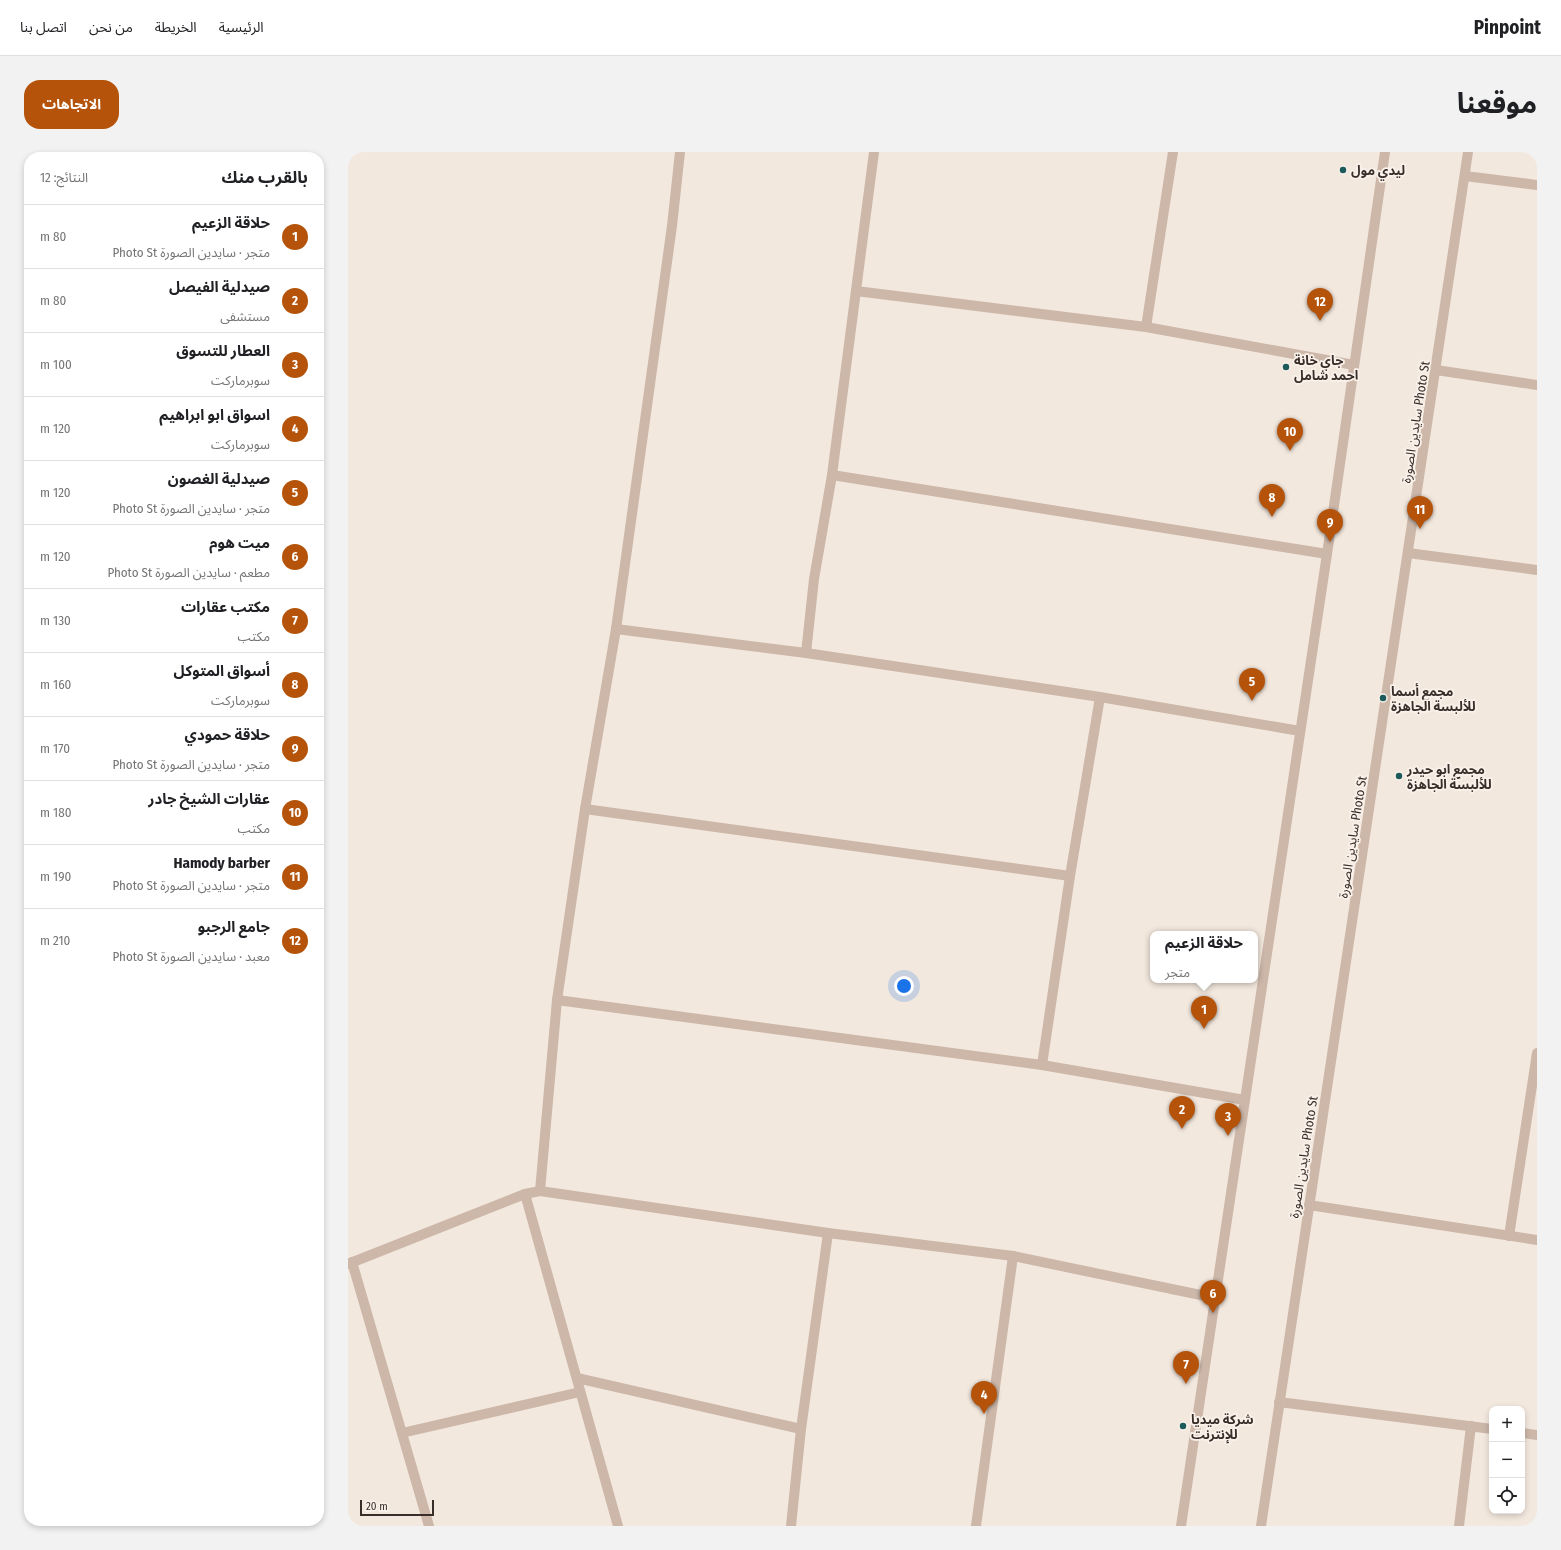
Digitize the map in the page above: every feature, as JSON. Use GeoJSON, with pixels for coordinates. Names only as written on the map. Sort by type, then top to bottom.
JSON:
{"type":"FeatureCollection","features":[{"type":"Feature","properties":{"kind":"street"},"geometry":{"type":"LineString","coordinates":[[540,1191],[556,1000],[585,810],[616,629],[672,226],[680,152]]}},
{"type":"Feature","properties":{"kind":"street"},"geometry":{"type":"LineString","coordinates":[[806,653],[814,579],[832,475],[874,152]]}},
{"type":"Feature","properties":{"kind":"street"},"geometry":{"type":"LineString","coordinates":[[1146,327],[1173,152]]}},
{"type":"Feature","properties":{"kind":"street"},"geometry":{"type":"LineString","coordinates":[[1181,1526],[1327,554],[1385,152]]}},
{"type":"Feature","properties":{"kind":"street","name":"سايدين الصورة Photo St"},"geometry":{"type":"LineString","coordinates":[[1261,1526],[1468,152]]}},
{"type":"Feature","properties":{"kind":"street"},"geometry":{"type":"LineString","coordinates":[[1465,176],[1537,185]]}},
{"type":"Feature","properties":{"kind":"street"},"geometry":{"type":"LineString","coordinates":[[856,291],[1146,327],[1354,365]]}},
{"type":"Feature","properties":{"kind":"street"},"geometry":{"type":"LineString","coordinates":[[1436,370],[1537,385]]}},
{"type":"Feature","properties":{"kind":"street"},"geometry":{"type":"LineString","coordinates":[[832,475],[1327,554]]}},
{"type":"Feature","properties":{"kind":"street"},"geometry":{"type":"LineString","coordinates":[[1408,553],[1537,570]]}},
{"type":"Feature","properties":{"kind":"street"},"geometry":{"type":"LineString","coordinates":[[616,629],[806,653],[1100,698],[1300,731]]}},
{"type":"Feature","properties":{"kind":"street"},"geometry":{"type":"LineString","coordinates":[[1042,1064],[1070,876],[1100,698]]}},
{"type":"Feature","properties":{"kind":"street"},"geometry":{"type":"LineString","coordinates":[[585,810],[1070,876]]}},
{"type":"Feature","properties":{"kind":"street"},"geometry":{"type":"LineString","coordinates":[[556,1000],[1042,1064],[1245,1100]]}},
{"type":"Feature","properties":{"kind":"street"},"geometry":{"type":"LineString","coordinates":[[1509,1236],[1537,1053]]}},
{"type":"Feature","properties":{"kind":"street"},"geometry":{"type":"LineString","coordinates":[[429,1526],[350,1263],[525,1194],[540,1191],[828,1233],[1013,1256],[1215,1298]]}},
{"type":"Feature","properties":{"kind":"street"},"geometry":{"type":"LineString","coordinates":[[525,1194],[618,1526]]}},
{"type":"Feature","properties":{"kind":"street"},"geometry":{"type":"LineString","coordinates":[[1309,1205],[1537,1240]]}},
{"type":"Feature","properties":{"kind":"street"},"geometry":{"type":"LineString","coordinates":[[791,1526],[801,1429],[828,1233]]}},
{"type":"Feature","properties":{"kind":"street"},"geometry":{"type":"LineString","coordinates":[[976,1526],[1013,1256]]}},
{"type":"Feature","properties":{"kind":"street"},"geometry":{"type":"LineString","coordinates":[[577,1378],[801,1429]]}},
{"type":"Feature","properties":{"kind":"street"},"geometry":{"type":"LineString","coordinates":[[402,1433],[580,1392]]}},
{"type":"Feature","properties":{"kind":"street"},"geometry":{"type":"LineString","coordinates":[[1279,1402],[1489,1429]]}},
{"type":"Feature","properties":{"kind":"street"},"geometry":{"type":"LineString","coordinates":[[1459,1526],[1471,1426]]}},
{"type":"Feature","properties":{"kind":"street"},"geometry":{"type":"LineString","coordinates":[[1525,1433],[1537,1435]]}},
{"type":"Feature","properties":{"kind":"place","name":"ليدي مول"},"geometry":{"type":"Point","coordinates":[1343,170]}},
{"type":"Feature","properties":{"kind":"place","name":"جامع الرجبو"},"geometry":{"type":"Point","coordinates":[1320,321]}},
{"type":"Feature","properties":{"kind":"place","name":"جاي خانة احمد شامل"},"geometry":{"type":"Point","coordinates":[1286,367]}},
{"type":"Feature","properties":{"kind":"place","name":"عقارات الشيخ جادر"},"geometry":{"type":"Point","coordinates":[1290,451]}},
{"type":"Feature","properties":{"kind":"place","name":"أسواق المتوكل"},"geometry":{"type":"Point","coordinates":[1272,517]}},
{"type":"Feature","properties":{"kind":"place","name":"Hamody barber"},"geometry":{"type":"Point","coordinates":[1420,529]}},
{"type":"Feature","properties":{"kind":"place","name":"حلاقة حمودي"},"geometry":{"type":"Point","coordinates":[1330,542]}},
{"type":"Feature","properties":{"kind":"place","name":"مجمع أسما للألبسة الجاهزة"},"geometry":{"type":"Point","coordinates":[1383,698]}},
{"type":"Feature","properties":{"kind":"place","name":"صيدلية الغصون"},"geometry":{"type":"Point","coordinates":[1252,701]}},
{"type":"Feature","properties":{"kind":"place","name":"مجمع ابو حيدر للألبسة الجاهزة"},"geometry":{"type":"Point","coordinates":[1399,776]}},
{"type":"Feature","properties":{"kind":"place","name":"حلاقة الزعيم"},"geometry":{"type":"Point","coordinates":[1204,1029]}},
{"type":"Feature","properties":{"kind":"place","name":"صيدلية الفيصل"},"geometry":{"type":"Point","coordinates":[1182,1129]}},
{"type":"Feature","properties":{"kind":"place","name":"العطار للتسوق"},"geometry":{"type":"Point","coordinates":[1228,1136]}},
{"type":"Feature","properties":{"kind":"place","name":"ميت هوم"},"geometry":{"type":"Point","coordinates":[1213,1313]}},
{"type":"Feature","properties":{"kind":"place","name":"مكتب عقارات"},"geometry":{"type":"Point","coordinates":[1186,1384]}},
{"type":"Feature","properties":{"kind":"place","name":"اسواق ابو ابراهيم"},"geometry":{"type":"Point","coordinates":[984,1414]}},
{"type":"Feature","properties":{"kind":"place","name":"شركة ميديا للإنترنت"},"geometry":{"type":"Point","coordinates":[1183,1426]}}]}
